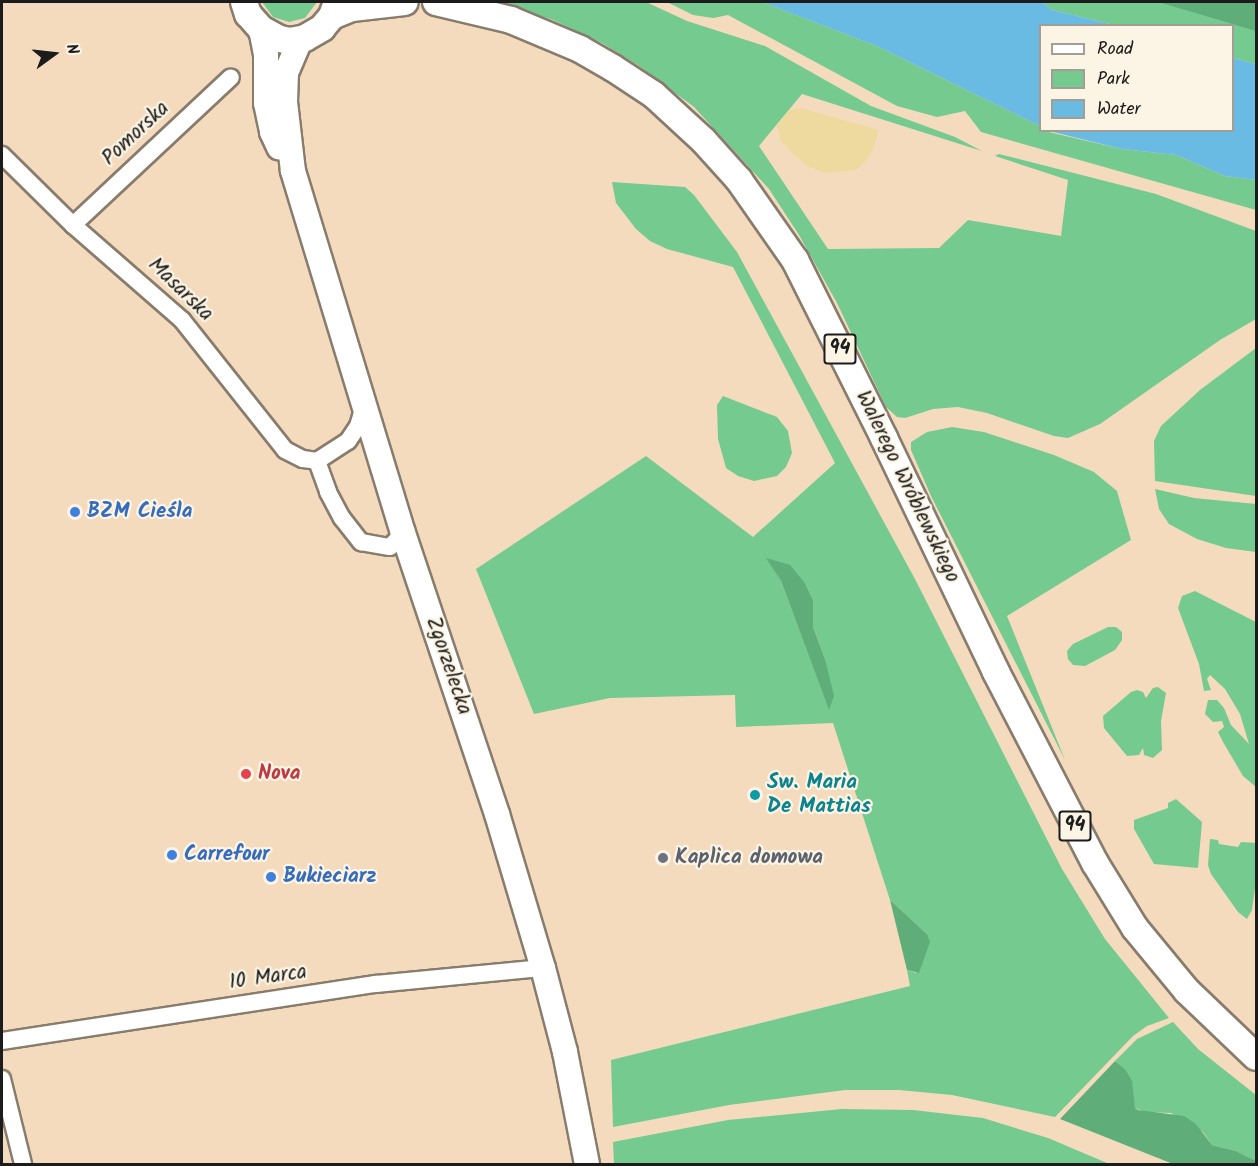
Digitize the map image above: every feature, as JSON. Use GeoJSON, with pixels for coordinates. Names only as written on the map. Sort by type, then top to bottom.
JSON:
{"type":"FeatureCollection","features":[{"type":"Feature","properties":{"kind":"main road"},"geometry":{"type":"LineString","coordinates":[[244,2],[248,14],[261,29],[280,39],[300,40],[314,34],[334,9],[405,2]]}},
{"type":"Feature","properties":{"kind":"main road","name":"Walerego Wróblewskiego"},"geometry":{"type":"LineString","coordinates":[[436,2],[511,20],[579,49],[613,68],[654,95],[703,140],[764,213],[795,261],[884,438],[996,672],[1095,863],[1135,928],[1187,991],[1257,1057]]}},
{"type":"Feature","properties":{"kind":"street","name":"Zgorzelecka"},"geometry":{"type":"LineString","coordinates":[[261,29],[266,54],[266,96],[270,124],[282,153],[293,171]]}},
{"type":"Feature","properties":{"kind":"street","name":"Zgorzelecka"},"geometry":{"type":"LineString","coordinates":[[300,40],[286,74],[285,93],[293,171],[403,532],[497,814],[543,968],[565,1052],[586,1164]]}},
{"type":"Feature","properties":{"kind":"street","name":"Pomorska"},"geometry":{"type":"LineString","coordinates":[[73,225],[231,77]]}},
{"type":"Feature","properties":{"kind":"street","name":"Masarska"},"geometry":{"type":"LineString","coordinates":[[2,155],[73,225],[182,320],[285,450],[303,459],[317,461]]}},
{"type":"Feature","properties":{"kind":"street"},"geometry":{"type":"LineString","coordinates":[[365,405],[358,426],[348,441],[317,461],[328,492],[342,518],[361,542],[390,547],[403,532]]}},
{"type":"Feature","properties":{"kind":"street","name":"10 Marca"},"geometry":{"type":"LineString","coordinates":[[2,1041],[375,984],[543,968]]}},
{"type":"Feature","properties":{"kind":"street"},"geometry":{"type":"LineString","coordinates":[[2,1079],[13,1116],[23,1164]]}},
{"type":"Feature","properties":{"kind":"green space"},"geometry":{"type":"Polygon","coordinates":[[[262,2],[317,2],[305,18],[289,22],[273,17],[262,2]]]}},
{"type":"Feature","properties":{"kind":"green space"},"geometry":{"type":"Polygon","coordinates":[[[498,2],[646,2],[687,21],[765,46],[871,106],[955,137],[982,151],[802,94],[759,146],[828,249],[939,248],[968,220],[1061,236],[1068,180],[995,156],[999,154],[1156,194],[1256,231],[1256,319],[1220,340],[1100,424],[1068,438],[1054,436],[987,413],[958,407],[933,409],[905,418],[897,417],[886,407],[837,303],[799,235],[769,189],[694,107],[639,66],[602,43],[553,20],[498,2]]]}},
{"type":"Feature","properties":{"kind":"green space"},"geometry":{"type":"Polygon","coordinates":[[[667,2],[762,2],[879,47],[1039,126],[1039,132],[1049,132],[1122,149],[1176,155],[1225,176],[1256,180],[1256,210],[981,132],[965,111],[937,117],[897,106],[728,15],[713,18],[693,15],[667,2]]]}},
{"type":"Feature","properties":{"kind":"green space"},"geometry":{"type":"Polygon","coordinates":[[[1042,2],[1256,2],[1256,64],[1234,58],[1234,24],[1110,24],[1052,10],[1042,2]]]}},
{"type":"Feature","properties":{"kind":"green space"},"geometry":{"type":"Polygon","coordinates":[[[1147,2],[1256,2],[1256,31],[1234,24],[1162,3],[1147,2]]]}},
{"type":"Feature","properties":{"kind":"green space"},"geometry":{"type":"Polygon","coordinates":[[[612,182],[685,187],[694,195],[737,252],[916,581],[1062,869],[1105,939],[1169,1018],[1147,1026],[1133,1036],[1055,1117],[952,1095],[899,1090],[845,1090],[729,1105],[613,1127],[611,1060],[910,986],[907,970],[916,973],[927,934],[890,900],[833,723],[736,727],[735,695],[610,698],[534,714],[476,569],[646,456],[753,537],[835,463],[733,267],[667,249],[650,241],[636,229],[616,203],[612,182]],[[767,558],[781,581],[829,709],[825,659],[813,627],[813,600],[805,583],[767,558]]]}},
{"type":"Feature","properties":{"kind":"green space"},"geometry":{"type":"Polygon","coordinates":[[[1256,348],[1256,496],[1155,481],[1154,441],[1161,426],[1200,390],[1256,348]]]}},
{"type":"Feature","properties":{"kind":"green space"},"geometry":{"type":"Polygon","coordinates":[[[723,396],[777,417],[788,431],[792,453],[786,467],[777,476],[754,481],[738,476],[726,468],[718,439],[717,405],[723,396]]]}},
{"type":"Feature","properties":{"kind":"green space"},"geometry":{"type":"Polygon","coordinates":[[[952,427],[984,432],[1054,455],[1094,472],[1117,491],[1131,540],[1007,616],[1065,760],[931,496],[911,450],[911,442],[927,432],[952,427]]]}},
{"type":"Feature","properties":{"kind":"green space"},"geometry":{"type":"Polygon","coordinates":[[[1155,489],[1194,498],[1256,504],[1256,552],[1226,548],[1197,539],[1169,524],[1159,509],[1155,489]]]}},
{"type":"Feature","properties":{"kind":"green space"},"geometry":{"type":"Polygon","coordinates":[[[766,558],[790,565],[805,583],[813,600],[813,627],[825,659],[834,696],[829,710],[781,581],[766,558]]]}},
{"type":"Feature","properties":{"kind":"green space"},"geometry":{"type":"Polygon","coordinates":[[[1195,591],[1256,622],[1256,787],[1243,776],[1223,742],[1218,732],[1224,727],[1222,721],[1213,722],[1205,714],[1208,700],[1217,700],[1224,708],[1231,725],[1249,744],[1240,714],[1225,689],[1210,675],[1207,679],[1211,690],[1204,691],[1199,664],[1178,608],[1182,596],[1195,591]]]}},
{"type":"Feature","properties":{"kind":"green space"},"geometry":{"type":"Polygon","coordinates":[[[1108,627],[1116,627],[1122,632],[1122,640],[1115,650],[1085,666],[1073,665],[1068,659],[1067,651],[1073,644],[1108,627]]]}},
{"type":"Feature","properties":{"kind":"green space"},"geometry":{"type":"Polygon","coordinates":[[[1158,687],[1166,693],[1161,721],[1162,750],[1153,758],[1144,755],[1143,748],[1139,755],[1127,756],[1104,728],[1103,716],[1131,692],[1137,690],[1143,692],[1146,698],[1153,688],[1158,687]]]}},
{"type":"Feature","properties":{"kind":"green space"},"geometry":{"type":"Polygon","coordinates":[[[1176,799],[1202,822],[1198,868],[1154,864],[1134,829],[1134,820],[1168,808],[1168,803],[1176,799]]]}},
{"type":"Feature","properties":{"kind":"green space"},"geometry":{"type":"Polygon","coordinates":[[[1210,839],[1218,840],[1219,844],[1238,847],[1241,842],[1256,843],[1256,881],[1252,910],[1247,919],[1238,912],[1211,874],[1208,865],[1210,839]]]}},
{"type":"Feature","properties":{"kind":"green space"},"geometry":{"type":"Polygon","coordinates":[[[890,900],[927,934],[930,942],[919,973],[907,970],[890,900]]]}},
{"type":"Feature","properties":{"kind":"green space"},"geometry":{"type":"Polygon","coordinates":[[[1173,1022],[1198,1049],[1256,1095],[1256,1161],[1236,1151],[1212,1145],[1203,1132],[1171,1113],[1145,1112],[1135,1108],[1125,1069],[1115,1061],[1137,1039],[1173,1022]]]}},
{"type":"Feature","properties":{"kind":"green space"},"geometry":{"type":"Polygon","coordinates":[[[1115,1061],[1125,1069],[1132,1081],[1135,1108],[1184,1116],[1196,1124],[1212,1145],[1236,1151],[1256,1161],[1256,1164],[1173,1164],[1060,1119],[1115,1061]]]}},
{"type":"Feature","properties":{"kind":"green space"},"geometry":{"type":"Polygon","coordinates":[[[842,1109],[913,1110],[983,1118],[1048,1138],[1107,1163],[614,1164],[613,1142],[728,1120],[842,1109]]]}},
{"type":"Feature","properties":{"kind":"sand"},"geometry":{"type":"Polygon","coordinates":[[[801,108],[879,130],[873,150],[865,162],[856,170],[826,173],[809,167],[795,156],[781,141],[777,125],[789,110],[801,108]]]}},
{"type":"Feature","properties":{"kind":"water"},"geometry":{"type":"Polygon","coordinates":[[[762,2],[1042,2],[1052,10],[1110,24],[1039,24],[1039,126],[879,47],[762,2]]]}},
{"type":"Feature","properties":{"kind":"water"},"geometry":{"type":"Polygon","coordinates":[[[1234,58],[1256,64],[1256,180],[1225,176],[1176,155],[1122,149],[1053,132],[1234,132],[1234,58]]]}},
{"type":"Feature","properties":{"kind":"place","name":"BZM Cieśla"},"geometry":{"type":"Point","coordinates":[75,512]}},
{"type":"Feature","properties":{"kind":"place","name":"Nova"},"geometry":{"type":"Point","coordinates":[246,774]}},
{"type":"Feature","properties":{"kind":"place","name":"Sw. Maria De Mattias"},"geometry":{"type":"Point","coordinates":[755,795]}},
{"type":"Feature","properties":{"kind":"place","name":"Carrefour"},"geometry":{"type":"Point","coordinates":[172,855]}},
{"type":"Feature","properties":{"kind":"place","name":"Kaplica domowa"},"geometry":{"type":"Point","coordinates":[663,858]}},
{"type":"Feature","properties":{"kind":"place","name":"Bukieciarz"},"geometry":{"type":"Point","coordinates":[271,877]}}]}
